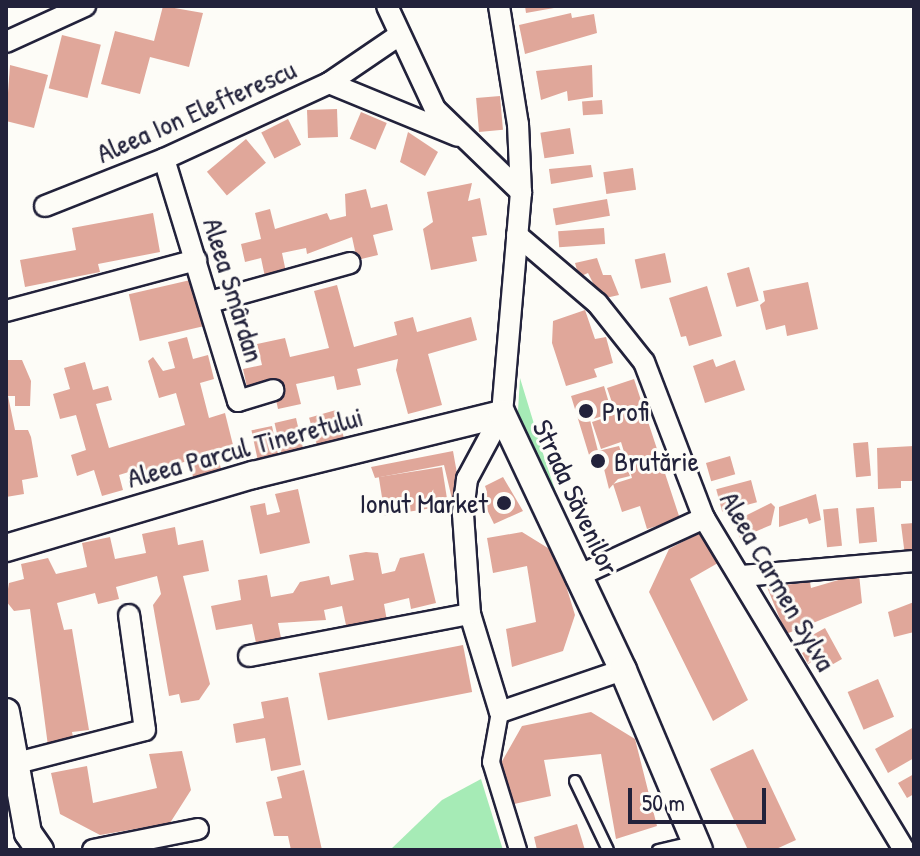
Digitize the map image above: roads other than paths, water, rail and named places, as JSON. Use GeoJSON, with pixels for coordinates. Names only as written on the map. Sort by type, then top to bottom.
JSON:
{"type":"FeatureCollection","features":[{"type":"Feature","properties":{"kind":"street"},"geometry":{"type":"LineString","coordinates":[[6,42],[85,6]]}},
{"type":"Feature","properties":{"kind":"street"},"geometry":{"type":"LineString","coordinates":[[387,6],[398,36],[435,109],[458,136],[521,192]]}},
{"type":"Feature","properties":{"kind":"street","name":"Strada Săvenilor"},"geometry":{"type":"LineString","coordinates":[[499,6],[518,124],[521,192],[502,414],[576,577],[623,670],[697,846]]}},
{"type":"Feature","properties":{"kind":"street"},"geometry":{"type":"LineString","coordinates":[[329,83],[398,36]]}},
{"type":"Feature","properties":{"kind":"street","name":"Aleea Ion Elefterescu"},"geometry":{"type":"LineString","coordinates":[[45,206],[164,159],[329,83],[458,136]]}},
{"type":"Feature","properties":{"kind":"street","name":"Aleea Smârdan"},"geometry":{"type":"LineString","coordinates":[[164,159],[238,401],[273,390]]}},
{"type":"Feature","properties":{"kind":"street","name":"Aleea Carmen Sylva"},"geometry":{"type":"LineString","coordinates":[[517,235],[597,303],[644,362],[704,518],[742,576],[904,850]]}},
{"type":"Feature","properties":{"kind":"street"},"geometry":{"type":"LineString","coordinates":[[6,311],[196,260]]}},
{"type":"Feature","properties":{"kind":"street"},"geometry":{"type":"LineString","coordinates":[[210,302],[350,263]]}},
{"type":"Feature","properties":{"kind":"street"},"geometry":{"type":"LineString","coordinates":[[502,414],[467,479],[463,514],[470,614],[500,712],[491,762],[518,850]]}},
{"type":"Feature","properties":{"kind":"street","name":"Aleea Parcul Tineretului"},"geometry":{"type":"LineString","coordinates":[[6,548],[253,475],[502,414]]}},
{"type":"Feature","properties":{"kind":"street"},"geometry":{"type":"LineString","coordinates":[[576,577],[704,518]]}},
{"type":"Feature","properties":{"kind":"street"},"geometry":{"type":"LineString","coordinates":[[742,576],[914,561]]}},
{"type":"Feature","properties":{"kind":"street"},"geometry":{"type":"LineString","coordinates":[[249,656],[470,614]]}},
{"type":"Feature","properties":{"kind":"street"},"geometry":{"type":"LineString","coordinates":[[17,763],[145,730],[129,615]]}},
{"type":"Feature","properties":{"kind":"street"},"geometry":{"type":"LineString","coordinates":[[500,712],[623,670]]}},
{"type":"Feature","properties":{"kind":"street"},"geometry":{"type":"LineString","coordinates":[[8,726],[17,763],[25,841]]}},
{"type":"Feature","properties":{"kind":"street"},"geometry":{"type":"LineString","coordinates":[[93,850],[198,829]]}},
{"type":"Feature","properties":{"kind":"lane"},"geometry":{"type":"LineString","coordinates":[[575,781],[608,850]]}},
{"type":"Feature","properties":{"kind":"lane"},"geometry":{"type":"LineString","coordinates":[[658,850],[697,846]]}},
{"type":"Feature","properties":{"kind":"place","name":"Profi"},"geometry":{"type":"Point","coordinates":[586,411]}},
{"type":"Feature","properties":{"kind":"place","name":"Brutărie"},"geometry":{"type":"Point","coordinates":[598,461]}},
{"type":"Feature","properties":{"kind":"place","name":"Ionut Market"},"geometry":{"type":"Point","coordinates":[504,503]}}]}
